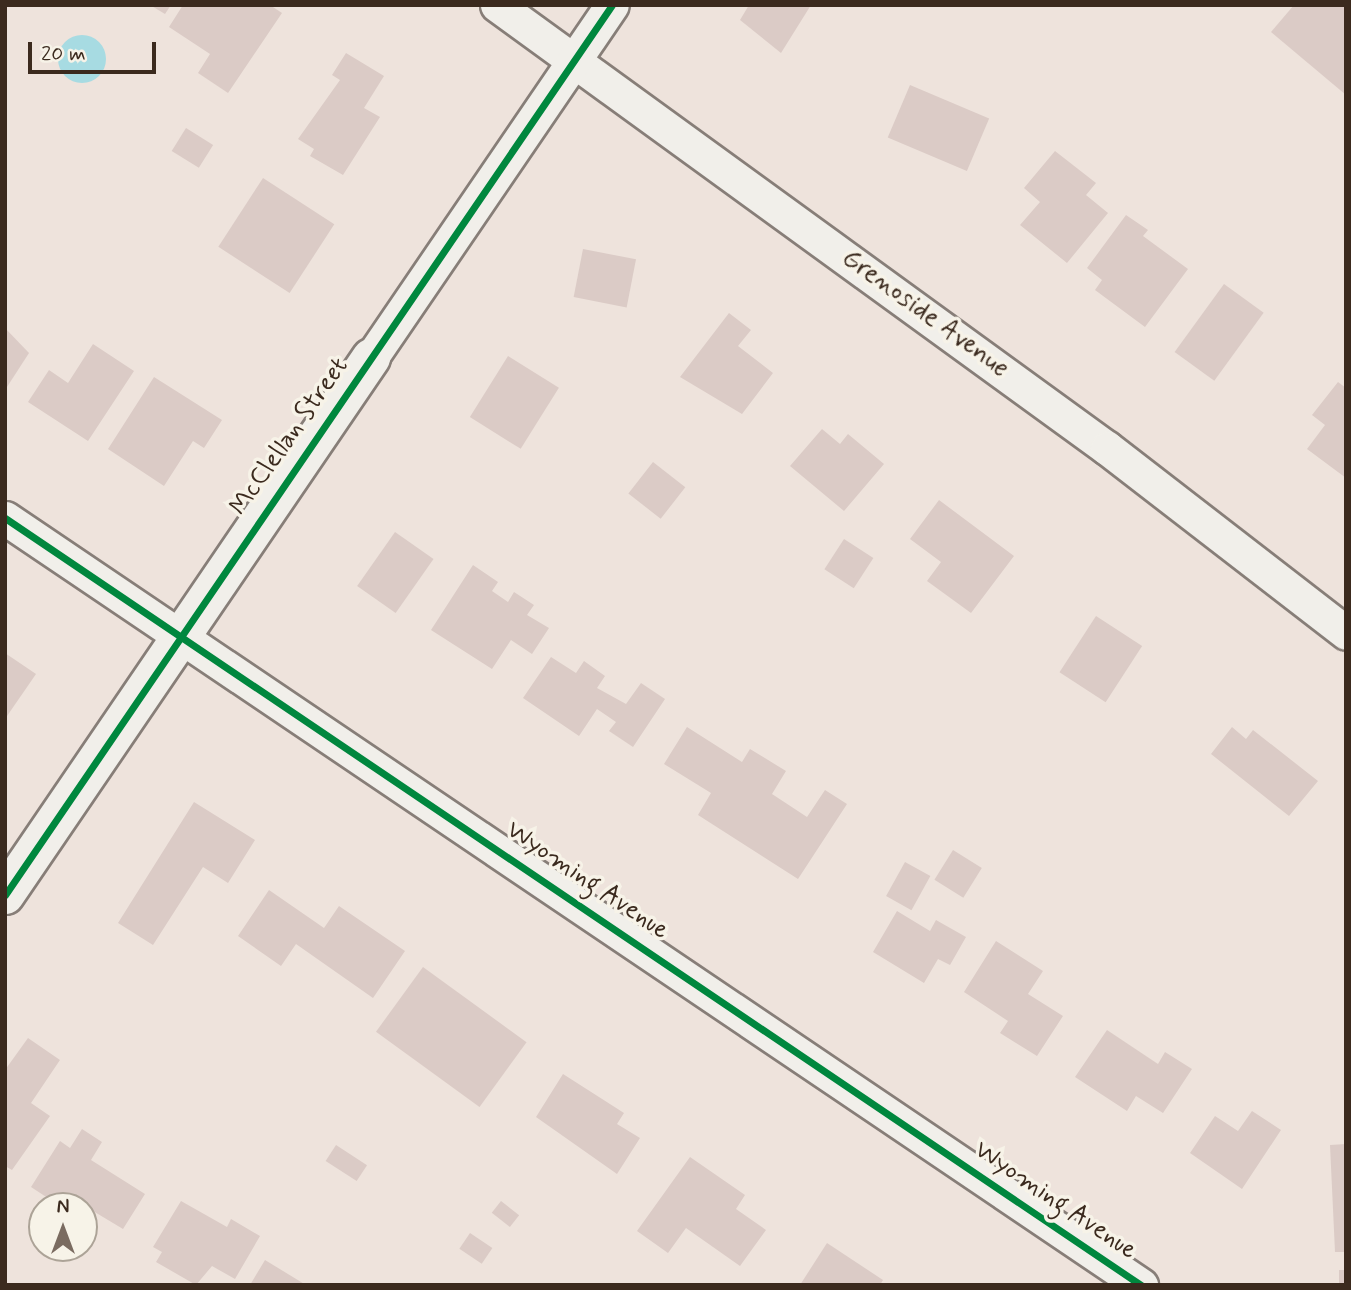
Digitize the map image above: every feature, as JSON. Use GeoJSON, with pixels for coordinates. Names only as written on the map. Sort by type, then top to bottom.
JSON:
{"type":"FeatureCollection","features":[{"type":"Feature","properties":{"kind":"street","name":"Grenoside Avenue"},"geometry":{"type":"LineString","coordinates":[[496,5],[576,59],[1096,440],[1346,633]]}},
{"type":"Feature","properties":{"kind":"street","name":"McClellan Street"},"geometry":{"type":"LineString","coordinates":[[5,895],[180,634],[612,5]]}},
{"type":"Feature","properties":{"kind":"street","name":"Wyoming Avenue"},"geometry":{"type":"LineString","coordinates":[[5,519],[180,634],[1141,1285]]}},
{"type":"Feature","properties":{"kind":"water"},"geometry":{"type":"Polygon","coordinates":[[[82,35],[99,42],[106,59],[99,76],[82,83],[65,76],[58,59],[65,42],[82,35]]]}},
{"type":"Feature","properties":{"kind":"building"},"geometry":{"type":"Polygon","coordinates":[[[150,5],[171,5],[165,14],[150,5]]]}},
{"type":"Feature","properties":{"kind":"building"},"geometry":{"type":"Polygon","coordinates":[[[183,5],[270,5],[282,13],[228,93],[198,73],[210,54],[169,27],[183,5]]]}},
{"type":"Feature","properties":{"kind":"building"},"geometry":{"type":"Polygon","coordinates":[[[749,5],[811,5],[781,53],[740,20],[749,5]]]}},
{"type":"Feature","properties":{"kind":"building"},"geometry":{"type":"Polygon","coordinates":[[[1294,5],[1346,5],[1346,95],[1271,32],[1294,5]]]}},
{"type":"Feature","properties":{"kind":"building"},"geometry":{"type":"Polygon","coordinates":[[[346,53],[384,76],[364,108],[380,117],[343,175],[310,156],[314,149],[298,139],[340,80],[332,75],[346,53]]]}},
{"type":"Feature","properties":{"kind":"building"},"geometry":{"type":"Polygon","coordinates":[[[910,85],[989,119],[967,171],[888,137],[910,85]]]}},
{"type":"Feature","properties":{"kind":"building"},"geometry":{"type":"Polygon","coordinates":[[[186,128],[213,145],[199,168],[172,151],[186,128]]]}},
{"type":"Feature","properties":{"kind":"building"},"geometry":{"type":"Polygon","coordinates":[[[1055,151],[1096,183],[1086,195],[1108,213],[1067,263],[1020,225],[1040,202],[1024,188],[1055,151]]]}},
{"type":"Feature","properties":{"kind":"building"},"geometry":{"type":"Polygon","coordinates":[[[263,178],[334,224],[290,293],[218,247],[263,178]]]}},
{"type":"Feature","properties":{"kind":"building"},"geometry":{"type":"Polygon","coordinates":[[[1126,215],[1148,230],[1143,236],[1188,269],[1145,327],[1095,290],[1102,280],[1087,268],[1126,215]]]}},
{"type":"Feature","properties":{"kind":"building"},"geometry":{"type":"Polygon","coordinates":[[[583,249],[636,259],[627,307],[574,297],[583,249]]]}},
{"type":"Feature","properties":{"kind":"building"},"geometry":{"type":"Polygon","coordinates":[[[1224,284],[1264,313],[1214,381],[1175,352],[1224,284]]]}},
{"type":"Feature","properties":{"kind":"building"},"geometry":{"type":"Polygon","coordinates":[[[729,313],[751,330],[738,346],[773,373],[742,414],[680,377],[729,313]]]}},
{"type":"Feature","properties":{"kind":"building"},"geometry":{"type":"Polygon","coordinates":[[[5,328],[29,353],[7,387],[5,386],[5,328]]]}},
{"type":"Feature","properties":{"kind":"building"},"geometry":{"type":"Polygon","coordinates":[[[93,344],[134,371],[88,441],[28,402],[49,370],[68,383],[93,344]]]}},
{"type":"Feature","properties":{"kind":"building"},"geometry":{"type":"Polygon","coordinates":[[[508,356],[559,388],[521,449],[470,417],[508,356]]]}},
{"type":"Feature","properties":{"kind":"building"},"geometry":{"type":"Polygon","coordinates":[[[154,377],[222,420],[204,448],[193,441],[164,486],[108,449],[154,377]]]}},
{"type":"Feature","properties":{"kind":"building"},"geometry":{"type":"Polygon","coordinates":[[[1338,382],[1346,388],[1346,478],[1307,449],[1325,425],[1312,415],[1338,382]]]}},
{"type":"Feature","properties":{"kind":"building"},"geometry":{"type":"Polygon","coordinates":[[[822,429],[840,444],[848,434],[884,464],[844,511],[790,466],[822,429]]]}},
{"type":"Feature","properties":{"kind":"building"},"geometry":{"type":"Polygon","coordinates":[[[653,462],[685,487],[661,519],[628,494],[653,462]]]}},
{"type":"Feature","properties":{"kind":"building"},"geometry":{"type":"Polygon","coordinates":[[[939,500],[1014,556],[971,613],[927,581],[941,562],[910,539],[939,500]]]}},
{"type":"Feature","properties":{"kind":"building"},"geometry":{"type":"Polygon","coordinates":[[[395,532],[434,559],[396,613],[357,586],[395,532]]]}},
{"type":"Feature","properties":{"kind":"building"},"geometry":{"type":"Polygon","coordinates":[[[844,539],[873,558],[854,588],[824,569],[844,539]]]}},
{"type":"Feature","properties":{"kind":"building"},"geometry":{"type":"Polygon","coordinates":[[[473,565],[498,582],[492,591],[508,602],[514,592],[534,605],[527,615],[549,628],[532,654],[511,640],[492,669],[431,630],[473,565]]]}},
{"type":"Feature","properties":{"kind":"building"},"geometry":{"type":"Polygon","coordinates":[[[1096,616],[1142,646],[1106,702],[1060,672],[1096,616]]]}},
{"type":"Feature","properties":{"kind":"building"},"geometry":{"type":"Polygon","coordinates":[[[5,653],[36,674],[5,719],[5,653]]]}},
{"type":"Feature","properties":{"kind":"building"},"geometry":{"type":"Polygon","coordinates":[[[551,657],[576,673],[584,661],[605,676],[597,688],[626,704],[641,683],[665,699],[633,747],[609,731],[616,722],[597,709],[579,736],[523,698],[551,657]]]}},
{"type":"Feature","properties":{"kind":"building"},"geometry":{"type":"Polygon","coordinates":[[[687,727],[742,762],[750,749],[786,771],[772,794],[807,817],[825,790],[847,804],[798,879],[698,815],[711,793],[664,764],[687,727]]]}},
{"type":"Feature","properties":{"kind":"building"},"geometry":{"type":"Polygon","coordinates":[[[1232,727],[1246,739],[1253,730],[1318,781],[1289,816],[1211,754],[1232,727]]]}},
{"type":"Feature","properties":{"kind":"building"},"geometry":{"type":"Polygon","coordinates":[[[194,802],[255,840],[228,883],[203,867],[153,945],[118,923],[194,802]]]}},
{"type":"Feature","properties":{"kind":"building"},"geometry":{"type":"Polygon","coordinates":[[[953,850],[982,868],[963,898],[934,880],[953,850]]]}},
{"type":"Feature","properties":{"kind":"building"},"geometry":{"type":"Polygon","coordinates":[[[905,862],[930,876],[911,910],[886,896],[905,862]]]}},
{"type":"Feature","properties":{"kind":"building"},"geometry":{"type":"Polygon","coordinates":[[[269,890],[324,928],[339,906],[405,951],[373,998],[296,944],[281,966],[238,936],[269,890]]]}},
{"type":"Feature","properties":{"kind":"building"},"geometry":{"type":"Polygon","coordinates":[[[897,911],[930,931],[936,920],[966,937],[950,965],[938,959],[924,983],[873,952],[897,911]]]}},
{"type":"Feature","properties":{"kind":"building"},"geometry":{"type":"Polygon","coordinates":[[[996,941],[1043,971],[1028,994],[1063,1016],[1037,1056],[1000,1033],[1008,1021],[964,992],[996,941]]]}},
{"type":"Feature","properties":{"kind":"building"},"geometry":{"type":"Polygon","coordinates":[[[423,967],[527,1042],[480,1107],[376,1032],[423,967]]]}},
{"type":"Feature","properties":{"kind":"building"},"geometry":{"type":"Polygon","coordinates":[[[1107,1030],[1158,1064],[1165,1052],[1192,1069],[1163,1113],[1136,1096],[1127,1111],[1075,1077],[1107,1030]]]}},
{"type":"Feature","properties":{"kind":"building"},"geometry":{"type":"Polygon","coordinates":[[[28,1038],[60,1060],[31,1103],[50,1116],[12,1170],[5,1166],[5,1070],[28,1038]]]}},
{"type":"Feature","properties":{"kind":"building"},"geometry":{"type":"Polygon","coordinates":[[[563,1074],[624,1113],[617,1124],[640,1138],[617,1174],[536,1117],[563,1074]]]}},
{"type":"Feature","properties":{"kind":"building"},"geometry":{"type":"Polygon","coordinates":[[[1252,1111],[1281,1130],[1242,1189],[1190,1153],[1215,1116],[1238,1131],[1252,1111]]]}},
{"type":"Feature","properties":{"kind":"building"},"geometry":{"type":"Polygon","coordinates":[[[82,1129],[102,1142],[91,1160],[145,1194],[123,1229],[98,1214],[98,1192],[39,1192],[31,1187],[60,1141],[70,1148],[82,1129]]]}},
{"type":"Feature","properties":{"kind":"building"},"geometry":{"type":"Polygon","coordinates":[[[1346,1144],[1346,1252],[1335,1252],[1330,1145],[1346,1144]]]}},
{"type":"Feature","properties":{"kind":"building"},"geometry":{"type":"Polygon","coordinates":[[[336,1145],[367,1165],[357,1181],[326,1161],[336,1145]]]}},
{"type":"Feature","properties":{"kind":"building"},"geometry":{"type":"Polygon","coordinates":[[[690,1157],[745,1195],[736,1209],[766,1230],[740,1266],[686,1228],[668,1253],[637,1231],[690,1157]]]}},
{"type":"Feature","properties":{"kind":"building"},"geometry":{"type":"Polygon","coordinates":[[[181,1201],[227,1227],[231,1219],[260,1236],[235,1279],[212,1266],[196,1285],[156,1262],[162,1252],[153,1247],[181,1201]]]}},
{"type":"Feature","properties":{"kind":"building"},"geometry":{"type":"Polygon","coordinates":[[[501,1201],[519,1215],[510,1227],[492,1213],[501,1201]]]}},
{"type":"Feature","properties":{"kind":"building"},"geometry":{"type":"Polygon","coordinates":[[[470,1233],[492,1248],[482,1264],[459,1249],[470,1233]]]}},
{"type":"Feature","properties":{"kind":"building"},"geometry":{"type":"Polygon","coordinates":[[[827,1243],[883,1280],[880,1285],[800,1285],[827,1243]]]}},
{"type":"Feature","properties":{"kind":"building"},"geometry":{"type":"Polygon","coordinates":[[[265,1260],[306,1285],[250,1285],[265,1260]]]}},
{"type":"Feature","properties":{"kind":"building"},"geometry":{"type":"Polygon","coordinates":[[[1339,1270],[1346,1270],[1346,1285],[1339,1285],[1339,1270]]]}},
{"type":"Feature","properties":{"kind":"cycle path"},"geometry":{"type":"LineString","coordinates":[[5,895],[612,5]]}},
{"type":"Feature","properties":{"kind":"cycle path"},"geometry":{"type":"LineString","coordinates":[[5,518],[1141,1285]]}}]}
